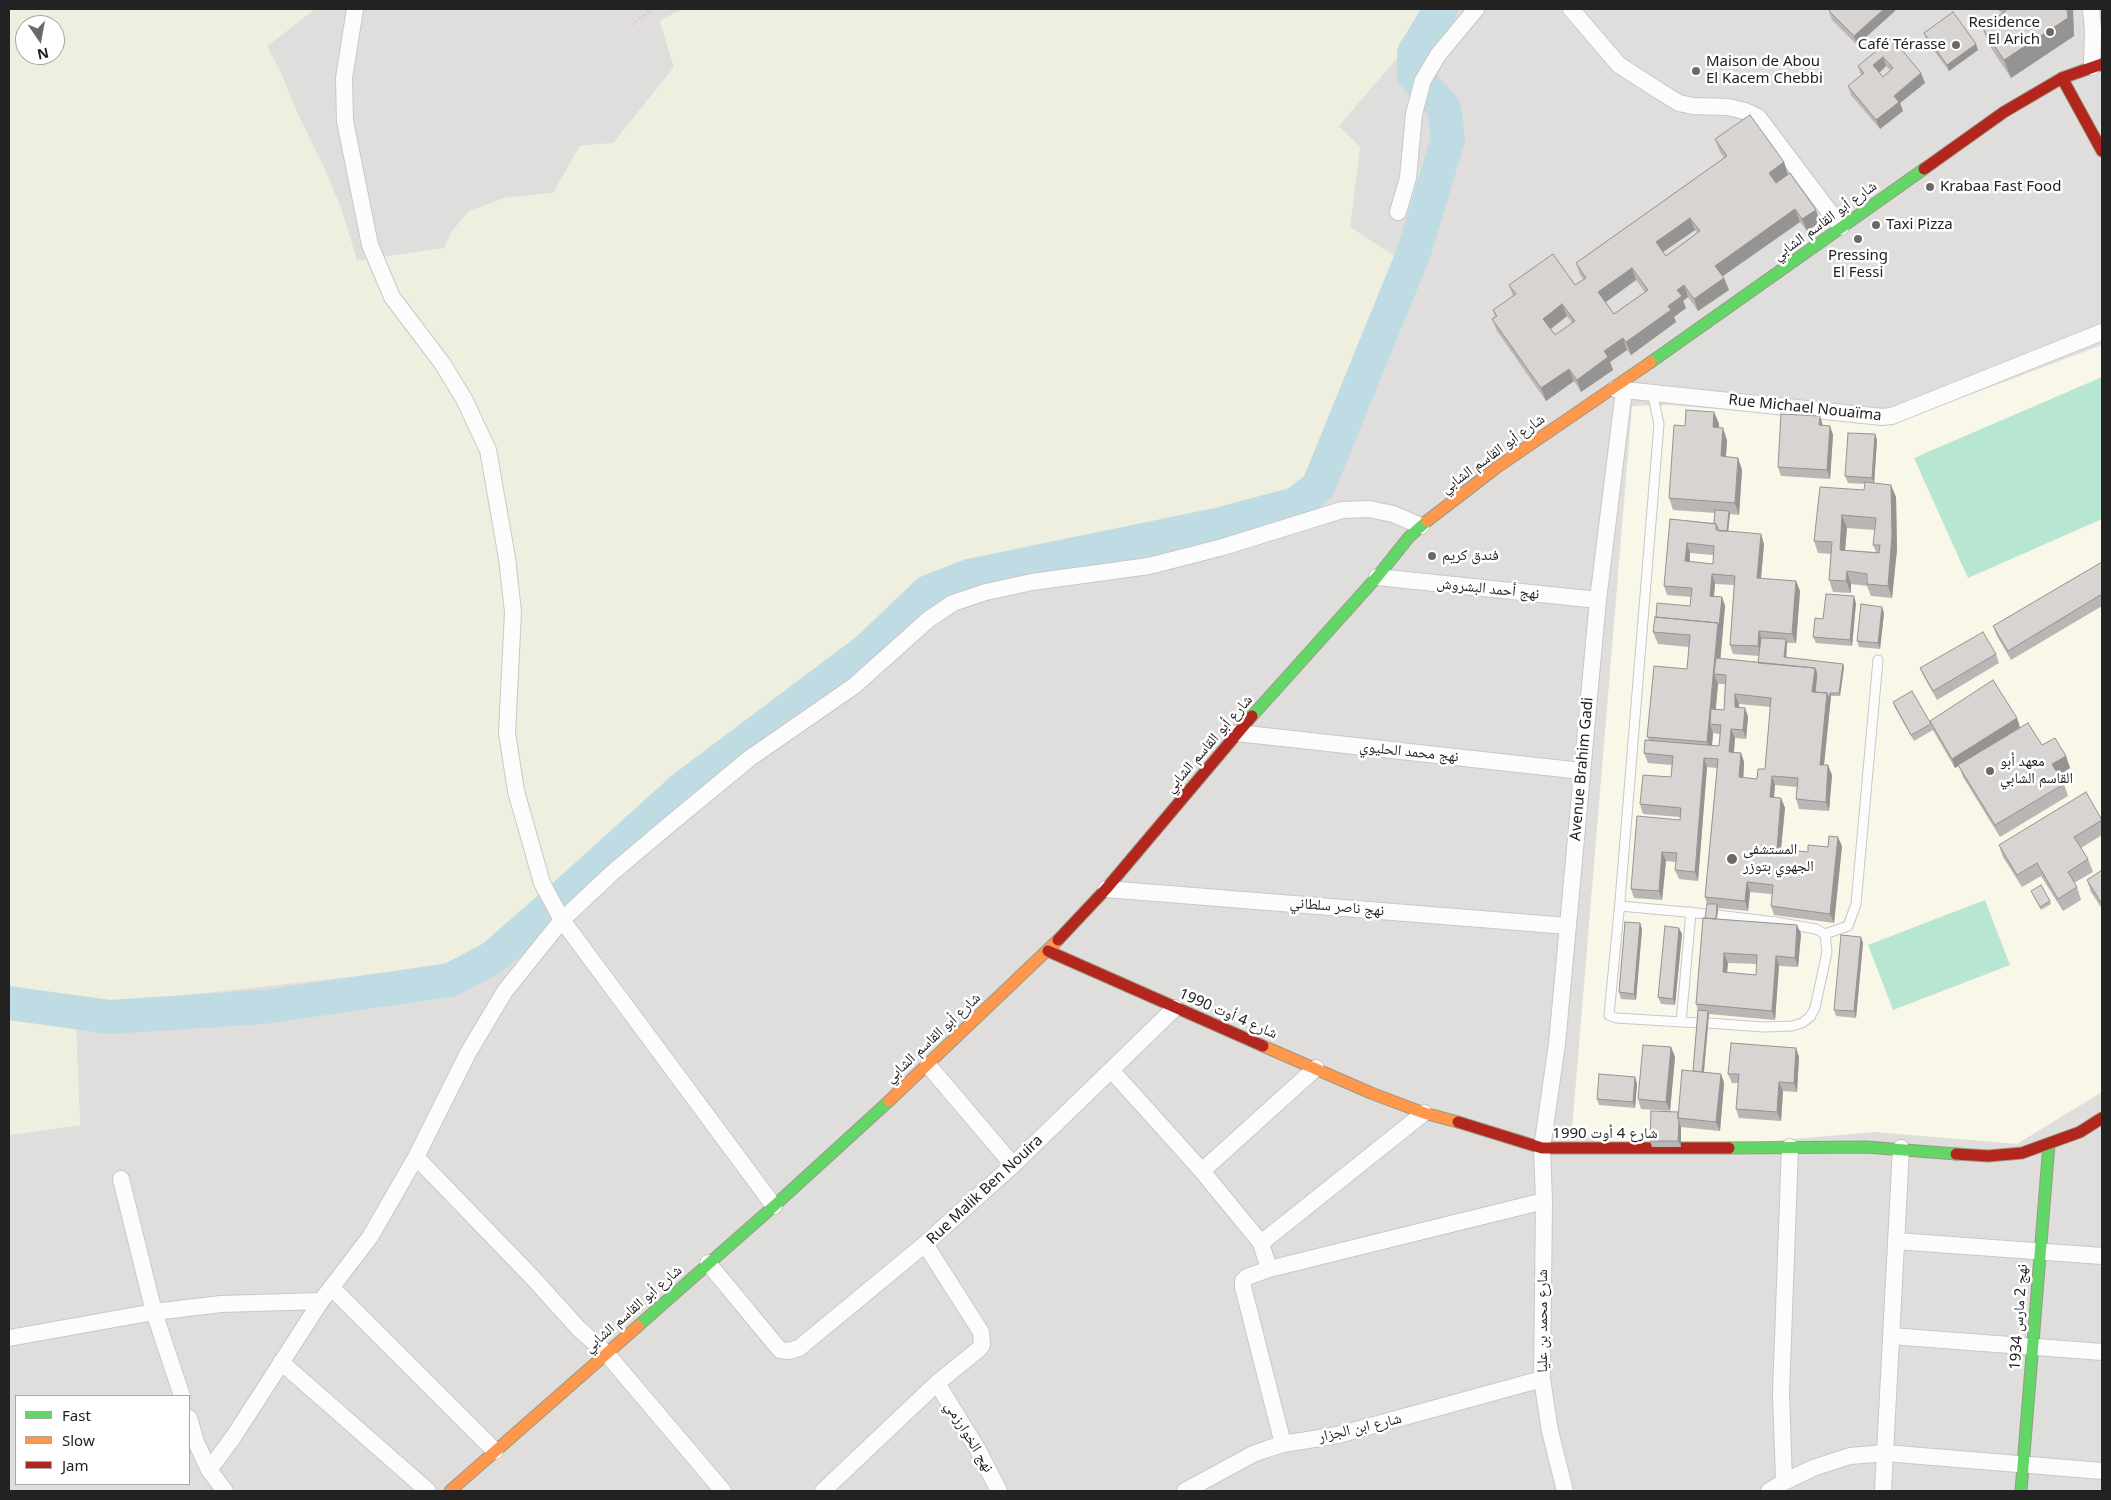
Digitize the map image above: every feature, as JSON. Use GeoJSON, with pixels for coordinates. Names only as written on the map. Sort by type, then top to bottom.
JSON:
{"type":"FeatureCollection","features":[{"type":"Feature","properties":{"kind":"main road","name":"شارع أبو القاسم الشابي"},"geometry":{"type":"LineString","coordinates":[[450,1491],[774,1206],[928,1065],[1048,950],[1106,889],[1237,733],[1377,577],[1409,537],[1421,526],[1496,468],[1618,389],[1841,227],[2004,112],[2062,78],[2097,66]]}},
{"type":"Feature","properties":{"kind":"main road"},"geometry":{"type":"LineString","coordinates":[[2062,78],[2102,151]]}},
{"type":"Feature","properties":{"kind":"main road","name":"شارع 4 أوت 1990"},"geometry":{"type":"LineString","coordinates":[[1048,950],[1371,1094],[1424,1113],[1485,1129],[1542,1148],[1614,1150],[1790,1147],[1902,1148],[1988,1156],[2022,1153],[2080,1132],[2102,1118]]}},
{"type":"Feature","properties":{"kind":"main road","name":"نهج 2 مارس 1934"},"geometry":{"type":"LineString","coordinates":[[2020,1491],[2049,1144]]}},
{"type":"Feature","properties":{"kind":"street"},"geometry":{"type":"LineString","coordinates":[[355,9],[344,78],[345,121],[370,245],[392,296],[442,363],[464,399],[488,450],[507,558],[513,612],[507,734],[516,790],[542,883],[560,914],[774,1206]]}},
{"type":"Feature","properties":{"kind":"street"},"geometry":{"type":"LineString","coordinates":[[1398,212],[1408,178],[1414,114],[1423,80],[1438,55],[1476,9]]}},
{"type":"Feature","properties":{"kind":"street"},"geometry":{"type":"LineString","coordinates":[[1571,9],[1619,65],[1679,103],[1693,106],[1728,107],[1745,110],[1758,117],[1841,227]]}},
{"type":"Feature","properties":{"kind":"street"},"geometry":{"type":"LineString","coordinates":[[2091,9],[2097,66]]}},
{"type":"Feature","properties":{"kind":"street","name":"Rue Michael Nouaïma"},"geometry":{"type":"LineString","coordinates":[[1618,389],[1882,417],[1892,416],[2102,332]]}},
{"type":"Feature","properties":{"kind":"street","name":"Avenue Brahim Gadi"},"geometry":{"type":"LineString","coordinates":[[1542,1148],[1557,1044],[1618,389]]}},
{"type":"Feature","properties":{"kind":"street"},"geometry":{"type":"LineString","coordinates":[[209,1470],[234,1436],[321,1301],[370,1237],[416,1157],[468,1053],[505,991],[560,914],[750,758],[854,686],[928,619],[953,603],[986,592],[1032,582],[1149,566],[1223,547],[1342,510],[1377,510],[1393,514],[1421,526]]}},
{"type":"Feature","properties":{"kind":"street","name":"نهج أحمد البشروش"},"geometry":{"type":"LineString","coordinates":[[1377,577],[1598,600]]}},
{"type":"Feature","properties":{"kind":"street","name":"نهج محمد الحليوي"},"geometry":{"type":"LineString","coordinates":[[1237,733],[1582,771]]}},
{"type":"Feature","properties":{"kind":"street","name":"نهج ناصر سلطاني"},"geometry":{"type":"LineString","coordinates":[[1106,889],[1568,926]]}},
{"type":"Feature","properties":{"kind":"street","name":"Rue Malik Ben Nouira"},"geometry":{"type":"LineString","coordinates":[[708,1263],[780,1350],[789,1351],[799,1348],[925,1244],[1013,1165],[1175,1008]]}},
{"type":"Feature","properties":{"kind":"street"},"geometry":{"type":"LineString","coordinates":[[928,1065],[1013,1165]]}},
{"type":"Feature","properties":{"kind":"street"},"geometry":{"type":"LineString","coordinates":[[1202,1171],[1316,1068]]}},
{"type":"Feature","properties":{"kind":"street"},"geometry":{"type":"LineString","coordinates":[[1112,1071],[1202,1171],[1261,1243],[1269,1269]]}},
{"type":"Feature","properties":{"kind":"street"},"geometry":{"type":"LineString","coordinates":[[1261,1243],[1424,1113]]}},
{"type":"Feature","properties":{"kind":"street"},"geometry":{"type":"LineString","coordinates":[[2080,1132],[2102,1133]]}},
{"type":"Feature","properties":{"kind":"street"},"geometry":{"type":"LineString","coordinates":[[1784,1482],[1781,1393],[1790,1147]]}},
{"type":"Feature","properties":{"kind":"street","name":"شارع محمد بن عليا"},"geometry":{"type":"LineString","coordinates":[[1542,1148],[1544,1201],[1542,1379],[1550,1431],[1565,1491]]}},
{"type":"Feature","properties":{"kind":"street"},"geometry":{"type":"LineString","coordinates":[[1883,1491],[1902,1148]]}},
{"type":"Feature","properties":{"kind":"street"},"geometry":{"type":"LineString","coordinates":[[416,1157],[532,1277],[579,1329],[606,1353],[723,1491]]}},
{"type":"Feature","properties":{"kind":"street"},"geometry":{"type":"LineString","coordinates":[[121,1179],[154,1312],[182,1395]]}},
{"type":"Feature","properties":{"kind":"street"},"geometry":{"type":"LineString","coordinates":[[1283,1444],[1243,1287],[1247,1277],[1269,1269],[1544,1201]]}},
{"type":"Feature","properties":{"kind":"street"},"geometry":{"type":"LineString","coordinates":[[1897,1241],[2102,1256]]}},
{"type":"Feature","properties":{"kind":"street"},"geometry":{"type":"LineString","coordinates":[[823,1491],[936,1383],[982,1345],[983,1338],[981,1332],[925,1244]]}},
{"type":"Feature","properties":{"kind":"street"},"geometry":{"type":"LineString","coordinates":[[332,1288],[495,1451]]}},
{"type":"Feature","properties":{"kind":"street"},"geometry":{"type":"LineString","coordinates":[[9,1338],[154,1312],[222,1304],[321,1301]]}},
{"type":"Feature","properties":{"kind":"street"},"geometry":{"type":"LineString","coordinates":[[1891,1336],[2102,1352]]}},
{"type":"Feature","properties":{"kind":"street"},"geometry":{"type":"LineString","coordinates":[[281,1362],[428,1491]]}},
{"type":"Feature","properties":{"kind":"street","name":"شارع ابن الجزار"},"geometry":{"type":"LineString","coordinates":[[1185,1491],[1253,1454],[1283,1444],[1338,1434],[1542,1379]]}},
{"type":"Feature","properties":{"kind":"street","name":"نهج الخوارزمي"},"geometry":{"type":"LineString","coordinates":[[936,1383],[978,1450],[999,1491]]}},
{"type":"Feature","properties":{"kind":"street"},"geometry":{"type":"LineString","coordinates":[[190,1421],[196,1442],[209,1470],[224,1491]]}},
{"type":"Feature","properties":{"kind":"street"},"geometry":{"type":"LineString","coordinates":[[1770,1491],[1813,1468],[1850,1456],[1885,1453],[2102,1471]]}},
{"type":"Feature","properties":{"kind":"lane"},"geometry":{"type":"LineString","coordinates":[[1652,392],[1659,424],[1620,906],[1608,1015],[1616,1018],[1764,1027],[1792,1026],[1802,1023],[1810,1017],[1815,1008],[1827,952],[1825,934]]}},
{"type":"Feature","properties":{"kind":"lane"},"geometry":{"type":"LineString","coordinates":[[1717,915],[1816,929],[1825,934],[1848,926],[1856,904],[1878,660]]}},
{"type":"Feature","properties":{"kind":"lane"},"geometry":{"type":"LineString","coordinates":[[1620,906],[1707,914]]}},
{"type":"Feature","properties":{"kind":"lane"},"geometry":{"type":"LineString","coordinates":[[1681,1022],[1691,912]]}},
{"type":"Feature","properties":{"kind":"path"},"geometry":{"type":"LineString","coordinates":[[631,25],[653,9]]}},
{"type":"Feature","properties":{"kind":"shaded area"},"geometry":{"type":"Polygon","coordinates":[[[315,9],[683,9],[660,21],[674,67],[613,143],[580,146],[553,193],[504,198],[452,231],[445,248],[357,261],[341,208],[267,46],[315,9]]]}},
{"type":"Feature","properties":{"kind":"shaded area"},"geometry":{"type":"Polygon","coordinates":[[[1431,9],[2102,9],[2102,1491],[9,1491],[9,1135],[80,1125],[76,1029],[97,1011],[142,1000],[649,831],[699,776],[812,688],[872,651],[908,620],[949,592],[995,578],[1066,566],[1093,564],[1228,525],[1308,497],[1350,227],[1360,147],[1338,126],[1402,52],[1431,9]]]}},
{"type":"Feature","properties":{"kind":"shaded area"},"geometry":{"type":"Polygon","coordinates":[[[2102,345],[2102,1092],[2017,1144],[1874,1132],[1680,1149],[1610,1147],[1572,1129],[1632,406],[1669,405],[1895,423],[2102,345]]]}},
{"type":"Feature","properties":{"kind":"green space"},"geometry":{"type":"Polygon","coordinates":[[[9,9],[315,9],[267,46],[324,167],[341,208],[357,261],[444,248],[452,231],[469,211],[504,198],[553,193],[580,146],[613,143],[674,68],[660,21],[683,9],[1431,9],[1402,52],[1339,126],[1360,147],[1350,227],[1398,258],[1308,497],[1228,525],[1093,564],[1066,566],[995,578],[949,592],[908,620],[872,651],[812,688],[699,776],[649,831],[575,895],[450,966],[142,1000],[97,1011],[76,1029],[80,1125],[9,1135],[9,9]]]}},
{"type":"Feature","properties":{"kind":"green space"},"geometry":{"type":"Polygon","coordinates":[[[2102,377],[2102,519],[1968,578],[1914,458],[2102,377]]]}},
{"type":"Feature","properties":{"kind":"green space"},"geometry":{"type":"Polygon","coordinates":[[[1985,900],[2010,965],[1893,1010],[1868,945],[1985,900]]]}},
{"type":"Feature","properties":{"kind":"building"},"geometry":{"type":"Polygon","coordinates":[[[1831,9],[1884,9],[1854,36],[1829,11],[1831,9]]]}},
{"type":"Feature","properties":{"kind":"building"},"geometry":{"type":"Polygon","coordinates":[[[2004,9],[2067,9],[2068,18],[2004,60],[1982,27],[2006,11],[2004,9]]]}},
{"type":"Feature","properties":{"kind":"building"},"geometry":{"type":"Polygon","coordinates":[[[1953,12],[1976,44],[1947,65],[1924,33],[1953,12]]]}},
{"type":"Feature","properties":{"kind":"building"},"geometry":{"type":"Polygon","coordinates":[[[1892,38],[1921,73],[1894,96],[1899,102],[1876,120],[1848,86],[1864,73],[1858,66],[1892,38]],[[1883,57],[1873,65],[1883,77],[1893,68],[1883,57]]]}},
{"type":"Feature","properties":{"kind":"building"},"geometry":{"type":"Polygon","coordinates":[[[1750,115],[1784,162],[1769,173],[1776,183],[1790,173],[1816,210],[1802,219],[1795,209],[1715,266],[1724,278],[1694,299],[1684,285],[1677,290],[1682,296],[1668,306],[1671,310],[1626,342],[1623,338],[1604,351],[1608,357],[1577,380],[1569,369],[1541,388],[1492,319],[1497,316],[1493,310],[1516,294],[1509,285],[1553,254],[1575,285],[1586,278],[1576,263],[1727,156],[1715,139],[1750,115]],[[1690,218],[1656,242],[1666,256],[1700,231],[1690,218]],[[1632,268],[1598,292],[1614,314],[1648,290],[1632,268]],[[1562,304],[1543,319],[1555,335],[1575,321],[1562,304]]]}},
{"type":"Feature","properties":{"kind":"building"},"geometry":{"type":"Polygon","coordinates":[[[1686,410],[1714,412],[1713,427],[1723,428],[1721,456],[1738,458],[1735,503],[1669,498],[1674,425],[1685,426],[1686,410]]]}},
{"type":"Feature","properties":{"kind":"building"},"geometry":{"type":"Polygon","coordinates":[[[1781,414],[1820,416],[1819,425],[1830,426],[1827,470],[1778,467],[1781,414]]]}},
{"type":"Feature","properties":{"kind":"building"},"geometry":{"type":"Polygon","coordinates":[[[1848,433],[1875,434],[1872,478],[1845,476],[1848,433]]]}},
{"type":"Feature","properties":{"kind":"building"},"geometry":{"type":"Polygon","coordinates":[[[1865,482],[1891,485],[1892,536],[1888,586],[1867,584],[1867,574],[1847,571],[1846,581],[1829,580],[1832,542],[1814,541],[1820,487],[1864,490],[1865,482]],[[1842,515],[1840,550],[1879,553],[1880,545],[1873,545],[1876,518],[1842,515]]]}},
{"type":"Feature","properties":{"kind":"building"},"geometry":{"type":"Polygon","coordinates":[[[1715,510],[1729,511],[1727,531],[1719,531],[1714,523],[1715,510]]]}},
{"type":"Feature","properties":{"kind":"building"},"geometry":{"type":"Polygon","coordinates":[[[1670,519],[1716,524],[1716,530],[1761,534],[1757,578],[1796,581],[1792,634],[1759,631],[1758,646],[1730,645],[1735,576],[1712,574],[1710,596],[1722,597],[1719,626],[1718,623],[1656,617],[1657,603],[1690,606],[1692,588],[1664,586],[1670,519]],[[1687,543],[1685,561],[1713,564],[1714,546],[1687,543]]]}},
{"type":"Feature","properties":{"kind":"building"},"geometry":{"type":"Polygon","coordinates":[[[2102,562],[2102,594],[2008,651],[1993,626],[2102,562]]]}},
{"type":"Feature","properties":{"kind":"building"},"geometry":{"type":"Polygon","coordinates":[[[1826,594],[1854,596],[1850,640],[1813,637],[1815,618],[1823,619],[1826,594]]]}},
{"type":"Feature","properties":{"kind":"building"},"geometry":{"type":"Polygon","coordinates":[[[1861,604],[1882,607],[1878,643],[1857,641],[1861,604]]]}},
{"type":"Feature","properties":{"kind":"building"},"geometry":{"type":"Polygon","coordinates":[[[1655,617],[1718,623],[1707,742],[1647,737],[1654,666],[1687,669],[1690,635],[1653,632],[1655,617]]]}},
{"type":"Feature","properties":{"kind":"building"},"geometry":{"type":"Polygon","coordinates":[[[1983,632],[1996,654],[1933,691],[1920,668],[1983,632]]]}},
{"type":"Feature","properties":{"kind":"building"},"geometry":{"type":"Polygon","coordinates":[[[1761,638],[1786,639],[1784,657],[1843,664],[1839,693],[1830,693],[1829,699],[1827,693],[1815,692],[1817,674],[1815,668],[1758,663],[1761,638]]]}},
{"type":"Feature","properties":{"kind":"building"},"geometry":{"type":"Polygon","coordinates":[[[1716,658],[1815,668],[1812,692],[1827,693],[1820,765],[1828,765],[1826,802],[1796,799],[1798,778],[1772,776],[1770,797],[1781,798],[1777,849],[1808,852],[1808,845],[1828,847],[1829,836],[1838,837],[1830,914],[1771,906],[1773,885],[1747,882],[1745,901],[1705,897],[1718,759],[1704,758],[1695,872],[1675,870],[1677,853],[1662,852],[1659,891],[1631,889],[1637,816],[1680,820],[1681,808],[1640,804],[1643,775],[1671,777],[1673,756],[1644,753],[1645,740],[1719,746],[1721,725],[1710,724],[1711,709],[1724,710],[1726,675],[1714,674],[1716,658]],[[1735,694],[1735,707],[1745,708],[1743,730],[1731,729],[1729,752],[1741,753],[1739,777],[1757,779],[1758,769],[1765,769],[1771,698],[1735,694]]]}},
{"type":"Feature","properties":{"kind":"building"},"geometry":{"type":"Polygon","coordinates":[[[1993,680],[2017,718],[1952,759],[1930,721],[1993,680]]]}},
{"type":"Feature","properties":{"kind":"building"},"geometry":{"type":"Polygon","coordinates":[[[1912,691],[1931,724],[1911,735],[1893,702],[1912,691]]]}},
{"type":"Feature","properties":{"kind":"building"},"geometry":{"type":"Polygon","coordinates":[[[2028,723],[2042,745],[2055,738],[2066,756],[2052,764],[2064,784],[1995,825],[1958,765],[2028,723]]]}},
{"type":"Feature","properties":{"kind":"building"},"geometry":{"type":"Polygon","coordinates":[[[2086,792],[2102,820],[2074,837],[2088,859],[2068,872],[2077,887],[2058,899],[2037,863],[2017,875],[1999,845],[2086,792]]]}},
{"type":"Feature","properties":{"kind":"building"},"geometry":{"type":"Polygon","coordinates":[[[2102,870],[2102,904],[2087,880],[2102,870]]]}},
{"type":"Feature","properties":{"kind":"building"},"geometry":{"type":"Polygon","coordinates":[[[2041,885],[2050,901],[2040,907],[2031,891],[2041,885]]]}},
{"type":"Feature","properties":{"kind":"building"},"geometry":{"type":"Polygon","coordinates":[[[1707,904],[1717,904],[1716,919],[1705,918],[1707,904]]]}},
{"type":"Feature","properties":{"kind":"building"},"geometry":{"type":"Polygon","coordinates":[[[1703,918],[1797,925],[1795,958],[1776,956],[1772,1011],[1696,1004],[1703,918]],[[1724,953],[1723,972],[1756,975],[1757,955],[1724,953]]]}},
{"type":"Feature","properties":{"kind":"building"},"geometry":{"type":"Polygon","coordinates":[[[1625,922],[1640,923],[1634,994],[1619,992],[1625,922]]]}},
{"type":"Feature","properties":{"kind":"building"},"geometry":{"type":"Polygon","coordinates":[[[1665,926],[1679,928],[1673,999],[1658,997],[1665,926]]]}},
{"type":"Feature","properties":{"kind":"building"},"geometry":{"type":"Polygon","coordinates":[[[1841,935],[1861,937],[1854,1011],[1834,1010],[1841,935]]]}},
{"type":"Feature","properties":{"kind":"building"},"geometry":{"type":"Polygon","coordinates":[[[1698,1010],[1708,1011],[1702,1072],[1693,1071],[1698,1010]]]}},
{"type":"Feature","properties":{"kind":"building"},"geometry":{"type":"Polygon","coordinates":[[[1731,1043],[1796,1048],[1794,1083],[1779,1082],[1777,1112],[1736,1109],[1739,1074],[1728,1074],[1731,1043]]]}},
{"type":"Feature","properties":{"kind":"building"},"geometry":{"type":"Polygon","coordinates":[[[1643,1045],[1671,1047],[1666,1102],[1638,1099],[1643,1045]]]}},
{"type":"Feature","properties":{"kind":"building"},"geometry":{"type":"Polygon","coordinates":[[[1682,1070],[1721,1074],[1716,1122],[1678,1118],[1682,1070]]]}},
{"type":"Feature","properties":{"kind":"building"},"geometry":{"type":"Polygon","coordinates":[[[1599,1074],[1635,1077],[1633,1102],[1597,1099],[1599,1074]]]}},
{"type":"Feature","properties":{"kind":"building"},"geometry":{"type":"Polygon","coordinates":[[[1651,1111],[1678,1112],[1678,1141],[1650,1141],[1651,1111]]]}},
{"type":"Feature","properties":{"kind":"waterway"},"geometry":{"type":"LineString","coordinates":[[9,1003],[110,1017],[263,1007],[450,980],[492,958],[682,789],[867,650],[928,592],[969,576],[1217,525],[1296,504],[1318,487],[1414,252],[1448,139],[1444,108],[1414,75],[1414,53],[1441,9]]}},
{"type":"Feature","properties":{"kind":"traffic: fast"},"geometry":{"type":"LineString","coordinates":[[1651,362],[1924,169]]}},
{"type":"Feature","properties":{"kind":"traffic: fast"},"geometry":{"type":"LineString","coordinates":[[1252,716],[1377,577],[1409,537],[1427,521]]}},
{"type":"Feature","properties":{"kind":"traffic: fast"},"geometry":{"type":"LineString","coordinates":[[638,1326],[889,1101]]}},
{"type":"Feature","properties":{"kind":"traffic: fast"},"geometry":{"type":"LineString","coordinates":[[2021,1491],[2049,1144]]}},
{"type":"Feature","properties":{"kind":"traffic: fast"},"geometry":{"type":"LineString","coordinates":[[1729,1148],[1866,1147],[1956,1154]]}},
{"type":"Feature","properties":{"kind":"traffic: slow"},"geometry":{"type":"LineString","coordinates":[[1427,521],[1496,468],[1651,362]]}},
{"type":"Feature","properties":{"kind":"traffic: slow"},"geometry":{"type":"LineString","coordinates":[[889,1101],[1058,940]]}},
{"type":"Feature","properties":{"kind":"traffic: slow"},"geometry":{"type":"LineString","coordinates":[[1263,1046],[1371,1093],[1424,1113],[1458,1122]]}},
{"type":"Feature","properties":{"kind":"traffic: slow"},"geometry":{"type":"LineString","coordinates":[[450,1491],[638,1326]]}},
{"type":"Feature","properties":{"kind":"traffic: jam"},"geometry":{"type":"LineString","coordinates":[[1924,169],[2004,112],[2062,78],[2102,64]]}},
{"type":"Feature","properties":{"kind":"traffic: jam"},"geometry":{"type":"LineString","coordinates":[[2062,78],[2102,151]]}},
{"type":"Feature","properties":{"kind":"traffic: jam"},"geometry":{"type":"LineString","coordinates":[[1058,940],[1106,889],[1252,716]]}},
{"type":"Feature","properties":{"kind":"traffic: jam"},"geometry":{"type":"LineString","coordinates":[[1048,951],[1263,1046]]}},
{"type":"Feature","properties":{"kind":"traffic: jam"},"geometry":{"type":"LineString","coordinates":[[1956,1154],[1988,1156],[2022,1153],[2080,1132],[2102,1118]]}},
{"type":"Feature","properties":{"kind":"traffic: jam"},"geometry":{"type":"LineString","coordinates":[[1458,1122],[1542,1148],[1729,1148]]}},
{"type":"Feature","properties":{"kind":"place","name":"Residence El Arich"},"geometry":{"type":"Point","coordinates":[2050,32]}},
{"type":"Feature","properties":{"kind":"place","name":"Café Térasse"},"geometry":{"type":"Point","coordinates":[1956,45]}},
{"type":"Feature","properties":{"kind":"place","name":"Maison de Abou El Kacem Chebbi"},"geometry":{"type":"Point","coordinates":[1696,71]}},
{"type":"Feature","properties":{"kind":"place","name":"Krabaa Fast Food"},"geometry":{"type":"Point","coordinates":[1930,187]}},
{"type":"Feature","properties":{"kind":"place","name":"Taxi Pizza"},"geometry":{"type":"Point","coordinates":[1876,225]}},
{"type":"Feature","properties":{"kind":"place","name":"Pressing El Fessi"},"geometry":{"type":"Point","coordinates":[1858,239]}},
{"type":"Feature","properties":{"kind":"place","name":"فندق كريم"},"geometry":{"type":"Point","coordinates":[1432,556]}},
{"type":"Feature","properties":{"kind":"place","name":"معهد أبو القاسم الشابي"},"geometry":{"type":"Point","coordinates":[1990,771]}},
{"type":"Feature","properties":{"kind":"place","name":"المستشفى الجهوي بتوزر"},"geometry":{"type":"Point","coordinates":[1732,859]}}]}
